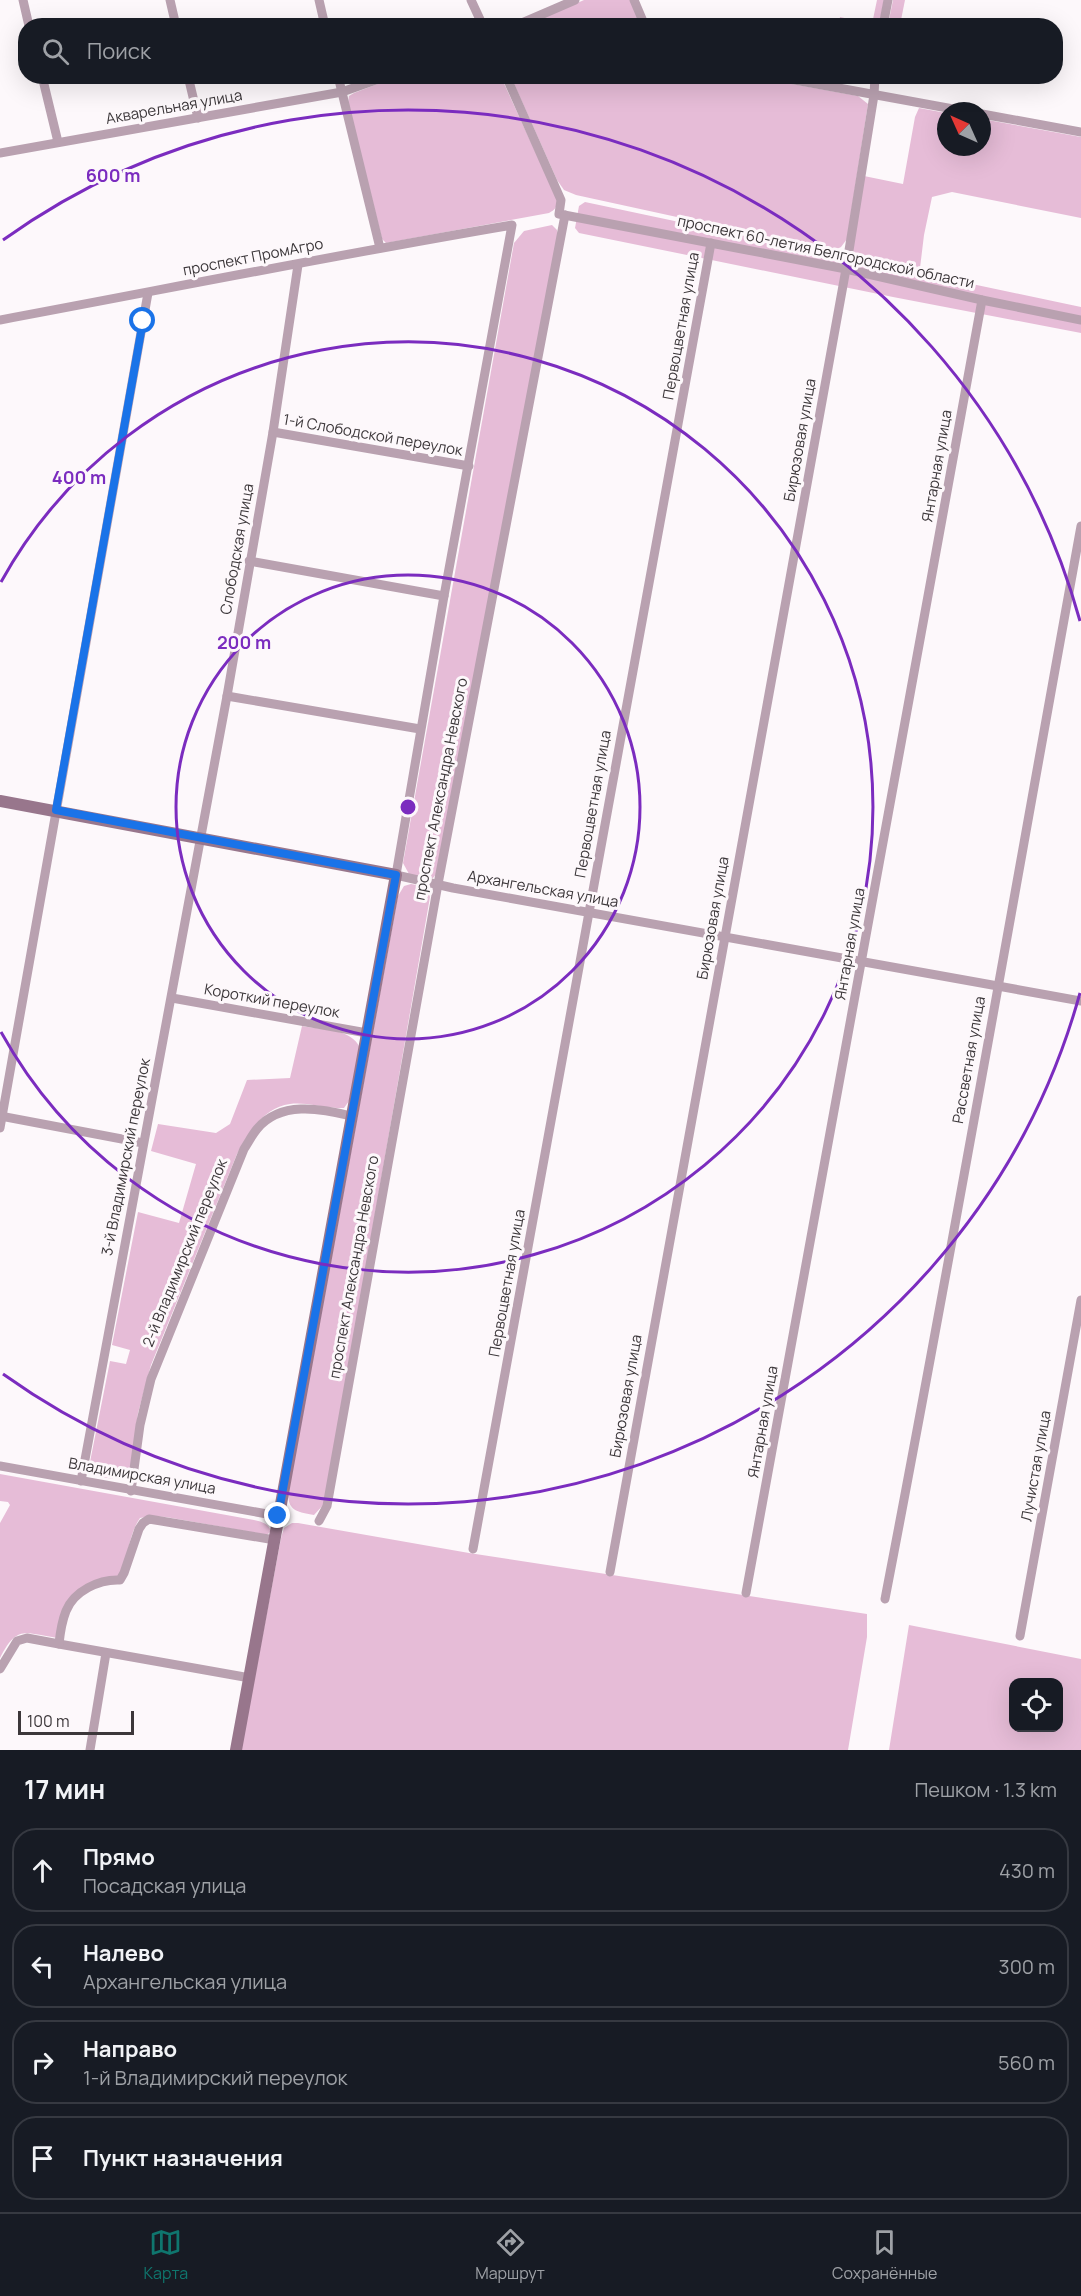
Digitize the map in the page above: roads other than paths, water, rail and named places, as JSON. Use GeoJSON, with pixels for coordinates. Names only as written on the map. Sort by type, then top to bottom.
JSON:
{"type":"FeatureCollection","features":[{"type":"Feature","properties":{"kind":"street"},"geometry":{"type":"LineString","coordinates":[[23,0],[27,18]]}},
{"type":"Feature","properties":{"kind":"street"},"geometry":{"type":"LineString","coordinates":[[170,0],[174,18]]}},
{"type":"Feature","properties":{"kind":"street"},"geometry":{"type":"LineString","coordinates":[[319,0],[323,18]]}},
{"type":"Feature","properties":{"kind":"street"},"geometry":{"type":"LineString","coordinates":[[471,0],[479,18]]}},
{"type":"Feature","properties":{"kind":"street"},"geometry":{"type":"LineString","coordinates":[[533,18],[575,0]]}},
{"type":"Feature","properties":{"kind":"street"},"geometry":{"type":"LineString","coordinates":[[634,0],[642,18]]}},
{"type":"Feature","properties":{"kind":"street"},"geometry":{"type":"LineString","coordinates":[[885,18],[888,0]]}},
{"type":"Feature","properties":{"kind":"street"},"geometry":{"type":"LineString","coordinates":[[44,84],[58,142]]}},
{"type":"Feature","properties":{"kind":"street"},"geometry":{"type":"LineString","coordinates":[[190,84],[198,118]]}},
{"type":"Feature","properties":{"kind":"street"},"geometry":{"type":"LineString","coordinates":[[340,84],[380,248]]}},
{"type":"Feature","properties":{"kind":"street","name":"Акварельная улица"},"geometry":{"type":"LineString","coordinates":[[0,153],[342,92],[364,84]]}},
{"type":"Feature","properties":{"kind":"street","name":"проспект Александра Невского"},"geometry":{"type":"LineString","coordinates":[[319,1521],[327,1506],[438,884],[565,215],[559,214],[561,200],[510,84]]}},
{"type":"Feature","properties":{"kind":"street"},"geometry":{"type":"LineString","coordinates":[[816,84],[937,106]]}},
{"type":"Feature","properties":{"kind":"street","name":"Бирюзовая улица"},"geometry":{"type":"LineString","coordinates":[[610,1572],[846,269],[874,84]]}},
{"type":"Feature","properties":{"kind":"street"},"geometry":{"type":"LineString","coordinates":[[991,116],[1081,132]]}},
{"type":"Feature","properties":{"kind":"street","name":"проспект 60-летия Белгородской области"},"geometry":{"type":"LineString","coordinates":[[565,215],[846,269],[1081,320]]}},
{"type":"Feature","properties":{"kind":"street","name":"проспект Александра Невского"},"geometry":{"type":"LineString","coordinates":[[396,875],[420,729],[512,225]]}},
{"type":"Feature","properties":{"kind":"street","name":"проспект ПромАгро"},"geometry":{"type":"LineString","coordinates":[[0,320],[512,225]]}},
{"type":"Feature","properties":{"kind":"street","name":"Первоцветная улица"},"geometry":{"type":"LineString","coordinates":[[473,1549],[711,243]]}},
{"type":"Feature","properties":{"kind":"street","name":"Слободская улица"},"geometry":{"type":"LineString","coordinates":[[200,837],[273,432],[298,265]]}},
{"type":"Feature","properties":{"kind":"street"},"geometry":{"type":"LineString","coordinates":[[0,1128],[148,292]]}},
{"type":"Feature","properties":{"kind":"street","name":"Янтарная улица"},"geometry":{"type":"LineString","coordinates":[[746,1593],[982,300]]}},
{"type":"Feature","properties":{"kind":"street","name":"1-й Слободской переулок"},"geometry":{"type":"LineString","coordinates":[[273,432],[469,466]]}},
{"type":"Feature","properties":{"kind":"street","name":"Рассветная улица"},"geometry":{"type":"LineString","coordinates":[[885,1599],[945,1290],[997,987],[1081,525]]}},
{"type":"Feature","properties":{"kind":"street"},"geometry":{"type":"LineString","coordinates":[[249,561],[444,596]]}},
{"type":"Feature","properties":{"kind":"street"},"geometry":{"type":"LineString","coordinates":[[227,696],[420,729]]}},
{"type":"Feature","properties":{"kind":"street","name":"Архангельская улица"},"geometry":{"type":"LineString","coordinates":[[0,801],[588,912],[1081,1001]]}},
{"type":"Feature","properties":{"kind":"street","name":"3-й Владимирский переулок"},"geometry":{"type":"LineString","coordinates":[[81,1481],[200,837]]}},
{"type":"Feature","properties":{"kind":"street"},"geometry":{"type":"LineString","coordinates":[[236,1750],[396,875]]}},
{"type":"Feature","properties":{"kind":"street","name":"Короткий переулок"},"geometry":{"type":"LineString","coordinates":[[172,998],[367,1034]]}},
{"type":"Feature","properties":{"kind":"street","name":"2-й Владимирский переулок"},"geometry":{"type":"LineString","coordinates":[[131,1491],[140,1425],[151,1379],[244,1149],[258,1128],[272,1116],[290,1110],[325,1111],[351,1116]]}},
{"type":"Feature","properties":{"kind":"street"},"geometry":{"type":"LineString","coordinates":[[1,1116],[143,1143]]}},
{"type":"Feature","properties":{"kind":"street","name":"Лучистая улица"},"geometry":{"type":"LineString","coordinates":[[1020,1636],[1081,1300]]}},
{"type":"Feature","properties":{"kind":"street","name":"Владимирская улица"},"geometry":{"type":"LineString","coordinates":[[0,1466],[278,1516]]}},
{"type":"Feature","properties":{"kind":"street"},"geometry":{"type":"LineString","coordinates":[[59,1644],[66,1611],[74,1599],[99,1582],[120,1580],[139,1528],[149,1519],[274,1540]]}},
{"type":"Feature","properties":{"kind":"street"},"geometry":{"type":"LineString","coordinates":[[0,1669],[17,1641],[27,1638],[250,1678]]}},
{"type":"Feature","properties":{"kind":"street"},"geometry":{"type":"LineString","coordinates":[[90,1750],[106,1653]]}}]}
